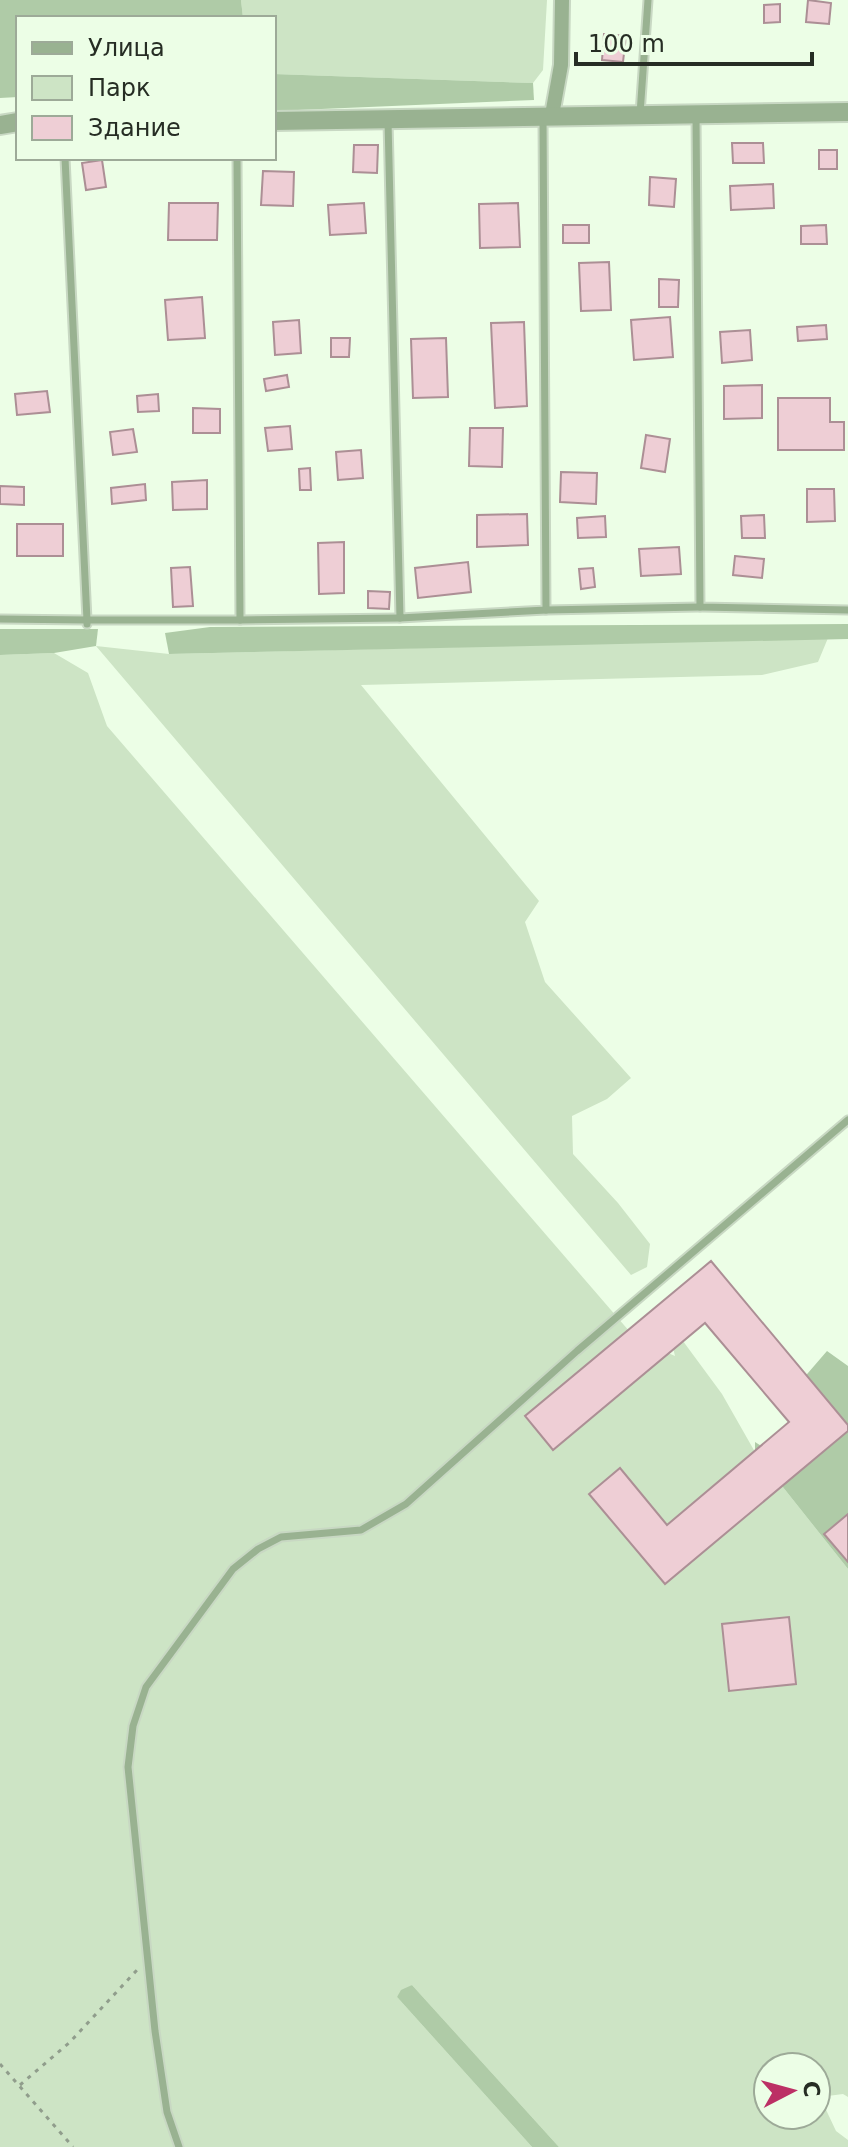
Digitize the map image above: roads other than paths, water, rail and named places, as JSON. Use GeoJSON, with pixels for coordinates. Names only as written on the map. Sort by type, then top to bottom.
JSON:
{"type":"FeatureCollection","features":[{"type":"Feature","properties":{"kind":"street"},"geometry":{"type":"LineString","coordinates":[[548,115],[561,65],[562,0]]}},
{"type":"Feature","properties":{"kind":"street"},"geometry":{"type":"LineString","coordinates":[[276,121],[848,112]]}},
{"type":"Feature","properties":{"kind":"lane"},"geometry":{"type":"LineString","coordinates":[[640,114],[648,0]]}},
{"type":"Feature","properties":{"kind":"lane"},"geometry":{"type":"LineString","coordinates":[[696,114],[700,607]]}},
{"type":"Feature","properties":{"kind":"lane"},"geometry":{"type":"LineString","coordinates":[[546,610],[548,115]]}},
{"type":"Feature","properties":{"kind":"lane"},"geometry":{"type":"LineString","coordinates":[[388,119],[400,618]]}},
{"type":"Feature","properties":{"kind":"lane"},"geometry":{"type":"LineString","coordinates":[[65,160],[87,622]]}},
{"type":"Feature","properties":{"kind":"lane"},"geometry":{"type":"LineString","coordinates":[[237,160],[240,620]]}},
{"type":"Feature","properties":{"kind":"lane"},"geometry":{"type":"LineString","coordinates":[[0,619],[87,622],[400,618],[546,610],[700,607],[848,610]]}},
{"type":"Feature","properties":{"kind":"lane"},"geometry":{"type":"LineString","coordinates":[[179,2147],[167,2112],[147,1960],[128,1767],[133,1726],[146,1687],[233,1569],[258,1549],[281,1537],[361,1530],[406,1504],[577,1351],[848,1120]]}}]}
